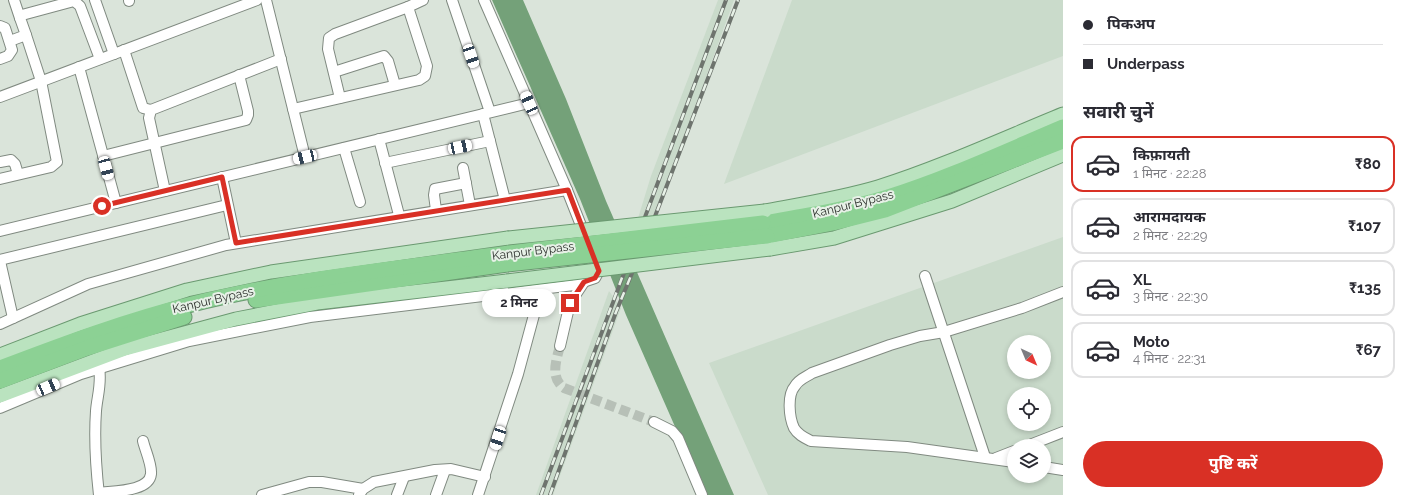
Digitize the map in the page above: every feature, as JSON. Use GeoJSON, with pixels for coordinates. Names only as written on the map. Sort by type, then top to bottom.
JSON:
{"type":"FeatureCollection","features":[{"type":"Feature","properties":{"kind":"highway","name":"Kanpur Bypass"},"geometry":{"type":"LineString","coordinates":[[3,390],[87,348],[196,313],[272,297],[766,229],[838,211],[926,185],[1063,127]]}},
{"type":"Feature","properties":{"kind":"highway","name":"Kanpur Bypass"},"geometry":{"type":"LineString","coordinates":[[0,368],[98,332],[192,304],[276,286],[509,253],[833,223],[885,210],[1063,141]]}},
{"type":"Feature","properties":{"kind":"main road"},"geometry":{"type":"LineString","coordinates":[[766,229],[834,198],[878,187],[922,171],[1063,114]]}},
{"type":"Feature","properties":{"kind":"main road"},"geometry":{"type":"LineString","coordinates":[[0,355],[80,324],[187,290],[270,272],[508,238],[766,229],[834,238],[952,201],[1063,155]]}},
{"type":"Feature","properties":{"kind":"street"},"geometry":{"type":"LineString","coordinates":[[0,179],[51,167],[57,162],[41,81],[14,0]]}},
{"type":"Feature","properties":{"kind":"street"},"geometry":{"type":"LineString","coordinates":[[95,0],[114,54]]}},
{"type":"Feature","properties":{"kind":"street"},"geometry":{"type":"LineString","coordinates":[[266,0],[305,157]]}},
{"type":"Feature","properties":{"kind":"street"},"geometry":{"type":"LineString","coordinates":[[340,98],[328,49],[330,38],[335,34],[423,0]]}},
{"type":"Feature","properties":{"kind":"street"},"geometry":{"type":"LineString","coordinates":[[452,0],[486,113],[490,141],[505,200]]}},
{"type":"Feature","properties":{"kind":"street"},"geometry":{"type":"LineString","coordinates":[[0,408],[62,381],[99,368],[189,341],[310,317],[574,285],[595,278],[599,271],[568,190],[484,0]]}},
{"type":"Feature","properties":{"kind":"street"},"geometry":{"type":"LineString","coordinates":[[0,97],[252,1]]}},
{"type":"Feature","properties":{"kind":"street"},"geometry":{"type":"LineString","coordinates":[[20,18],[22,15],[69,2],[78,2],[100,60]]}},
{"type":"Feature","properties":{"kind":"street"},"geometry":{"type":"LineString","coordinates":[[293,109],[419,80],[425,76],[427,66],[408,7]]}},
{"type":"Feature","properties":{"kind":"street"},"geometry":{"type":"LineString","coordinates":[[0,26],[5,28],[12,50],[11,53],[0,59]]}},
{"type":"Feature","properties":{"kind":"street"},"geometry":{"type":"LineString","coordinates":[[10,41],[26,35]]}},
{"type":"Feature","properties":{"kind":"street"},"geometry":{"type":"LineString","coordinates":[[124,50],[143,108],[151,110],[281,59]]}},
{"type":"Feature","properties":{"kind":"street"},"geometry":{"type":"LineString","coordinates":[[334,72],[384,56],[388,61],[395,85]]}},
{"type":"Feature","properties":{"kind":"street"},"geometry":{"type":"LineString","coordinates":[[79,67],[116,203]]}},
{"type":"Feature","properties":{"kind":"street"},"geometry":{"type":"LineString","coordinates":[[103,156],[246,120],[248,111],[239,75]]}},
{"type":"Feature","properties":{"kind":"street"},"geometry":{"type":"LineString","coordinates":[[0,231],[529,103]]}},
{"type":"Feature","properties":{"kind":"street"},"geometry":{"type":"LineString","coordinates":[[151,110],[149,118],[165,191]]}},
{"type":"Feature","properties":{"kind":"street"},"geometry":{"type":"LineString","coordinates":[[379,139],[399,215]]}},
{"type":"Feature","properties":{"kind":"street"},"geometry":{"type":"LineString","coordinates":[[385,163],[490,141]]}},
{"type":"Feature","properties":{"kind":"street"},"geometry":{"type":"LineString","coordinates":[[344,148],[360,202]]}},
{"type":"Feature","properties":{"kind":"street"},"geometry":{"type":"LineString","coordinates":[[0,162],[13,161],[18,174]]}},
{"type":"Feature","properties":{"kind":"street"},"geometry":{"type":"LineString","coordinates":[[463,168],[470,205]]}},
{"type":"Feature","properties":{"kind":"street"},"geometry":{"type":"LineString","coordinates":[[222,177],[236,243]]}},
{"type":"Feature","properties":{"kind":"street"},"geometry":{"type":"LineString","coordinates":[[436,210],[434,195],[435,189],[466,183]]}},
{"type":"Feature","properties":{"kind":"street"},"geometry":{"type":"LineString","coordinates":[[0,324],[88,284],[236,243],[399,215],[568,190]]}},
{"type":"Feature","properties":{"kind":"street"},"geometry":{"type":"LineString","coordinates":[[14,318],[0,260],[227,205]]}},
{"type":"Feature","properties":{"kind":"street"},"geometry":{"type":"LineString","coordinates":[[925,276],[986,457]]}},
{"type":"Feature","properties":{"kind":"street"},"geometry":{"type":"LineString","coordinates":[[560,346],[570,303],[584,282]]}},
{"type":"Feature","properties":{"kind":"street"},"geometry":{"type":"LineString","coordinates":[[478,495],[518,374],[541,289]]}},
{"type":"Feature","properties":{"kind":"street"},"geometry":{"type":"LineString","coordinates":[[1007,460],[907,447],[811,441],[801,436],[794,428],[789,400],[794,387],[801,379],[812,373],[890,345],[920,336],[944,332],[1022,308],[1063,292]]}},
{"type":"Feature","properties":{"kind":"street"},"geometry":{"type":"LineString","coordinates":[[99,368],[101,379],[96,412],[96,456],[99,494],[134,489],[142,486],[147,481],[151,472],[143,441]]}},
{"type":"Feature","properties":{"kind":"street"},"geometry":{"type":"LineString","coordinates":[[654,422],[672,431],[678,438],[702,495]]}},
{"type":"Feature","properties":{"kind":"street"},"geometry":{"type":"LineString","coordinates":[[1045,439],[1063,432]]}},
{"type":"Feature","properties":{"kind":"street"},"geometry":{"type":"LineString","coordinates":[[996,458],[1007,454]]}},
{"type":"Feature","properties":{"kind":"street"},"geometry":{"type":"LineString","coordinates":[[1051,468],[1063,470]]}},
{"type":"Feature","properties":{"kind":"street"},"geometry":{"type":"LineString","coordinates":[[262,495],[309,482],[322,482],[361,492],[374,482],[445,470],[467,472],[485,477]]}},
{"type":"Feature","properties":{"kind":"street"},"geometry":{"type":"LineString","coordinates":[[436,495],[445,470]]}},
{"type":"Feature","properties":{"kind":"street"},"geometry":{"type":"LineString","coordinates":[[397,495],[404,477]]}},
{"type":"Feature","properties":{"kind":"shaded area"},"geometry":{"type":"Polygon","coordinates":[[[492,0],[523,0],[566,99],[606,201],[734,495],[705,495],[626,315],[580,199],[492,0]]]}},
{"type":"Feature","properties":{"kind":"shaded area"},"geometry":{"type":"Polygon","coordinates":[[[718,0],[734,0],[645,246],[631,241],[651,176],[718,0]]]}},
{"type":"Feature","properties":{"kind":"shaded area"},"geometry":{"type":"Polygon","coordinates":[[[792,0],[1063,0],[1063,56],[724,184],[792,0]]]}},
{"type":"Feature","properties":{"kind":"shaded area"},"geometry":{"type":"Polygon","coordinates":[[[1063,237],[1063,495],[768,495],[709,363],[1063,237]]]}},
{"type":"Feature","properties":{"kind":"shaded area"},"geometry":{"type":"Polygon","coordinates":[[[609,291],[621,308],[553,495],[536,495],[609,291]]]}},
{"type":"Feature","properties":{"kind":"tunnel"},"geometry":{"type":"LineString","coordinates":[[560,346],[555,369],[557,379],[564,388],[654,422]]}},
{"type":"Feature","properties":{"kind":"railway"},"geometry":{"type":"LineString","coordinates":[[541,495],[726,0]]}},
{"type":"Feature","properties":{"kind":"railway"},"geometry":{"type":"LineString","coordinates":[[550,495],[616,312],[649,232],[738,0]]}},
{"type":"Feature","properties":{"kind":"route"},"geometry":{"type":"LineString","coordinates":[[102,206],[222,177],[236,243],[399,215],[568,190],[599,271],[595,278],[584,282],[570,303]]}}]}
